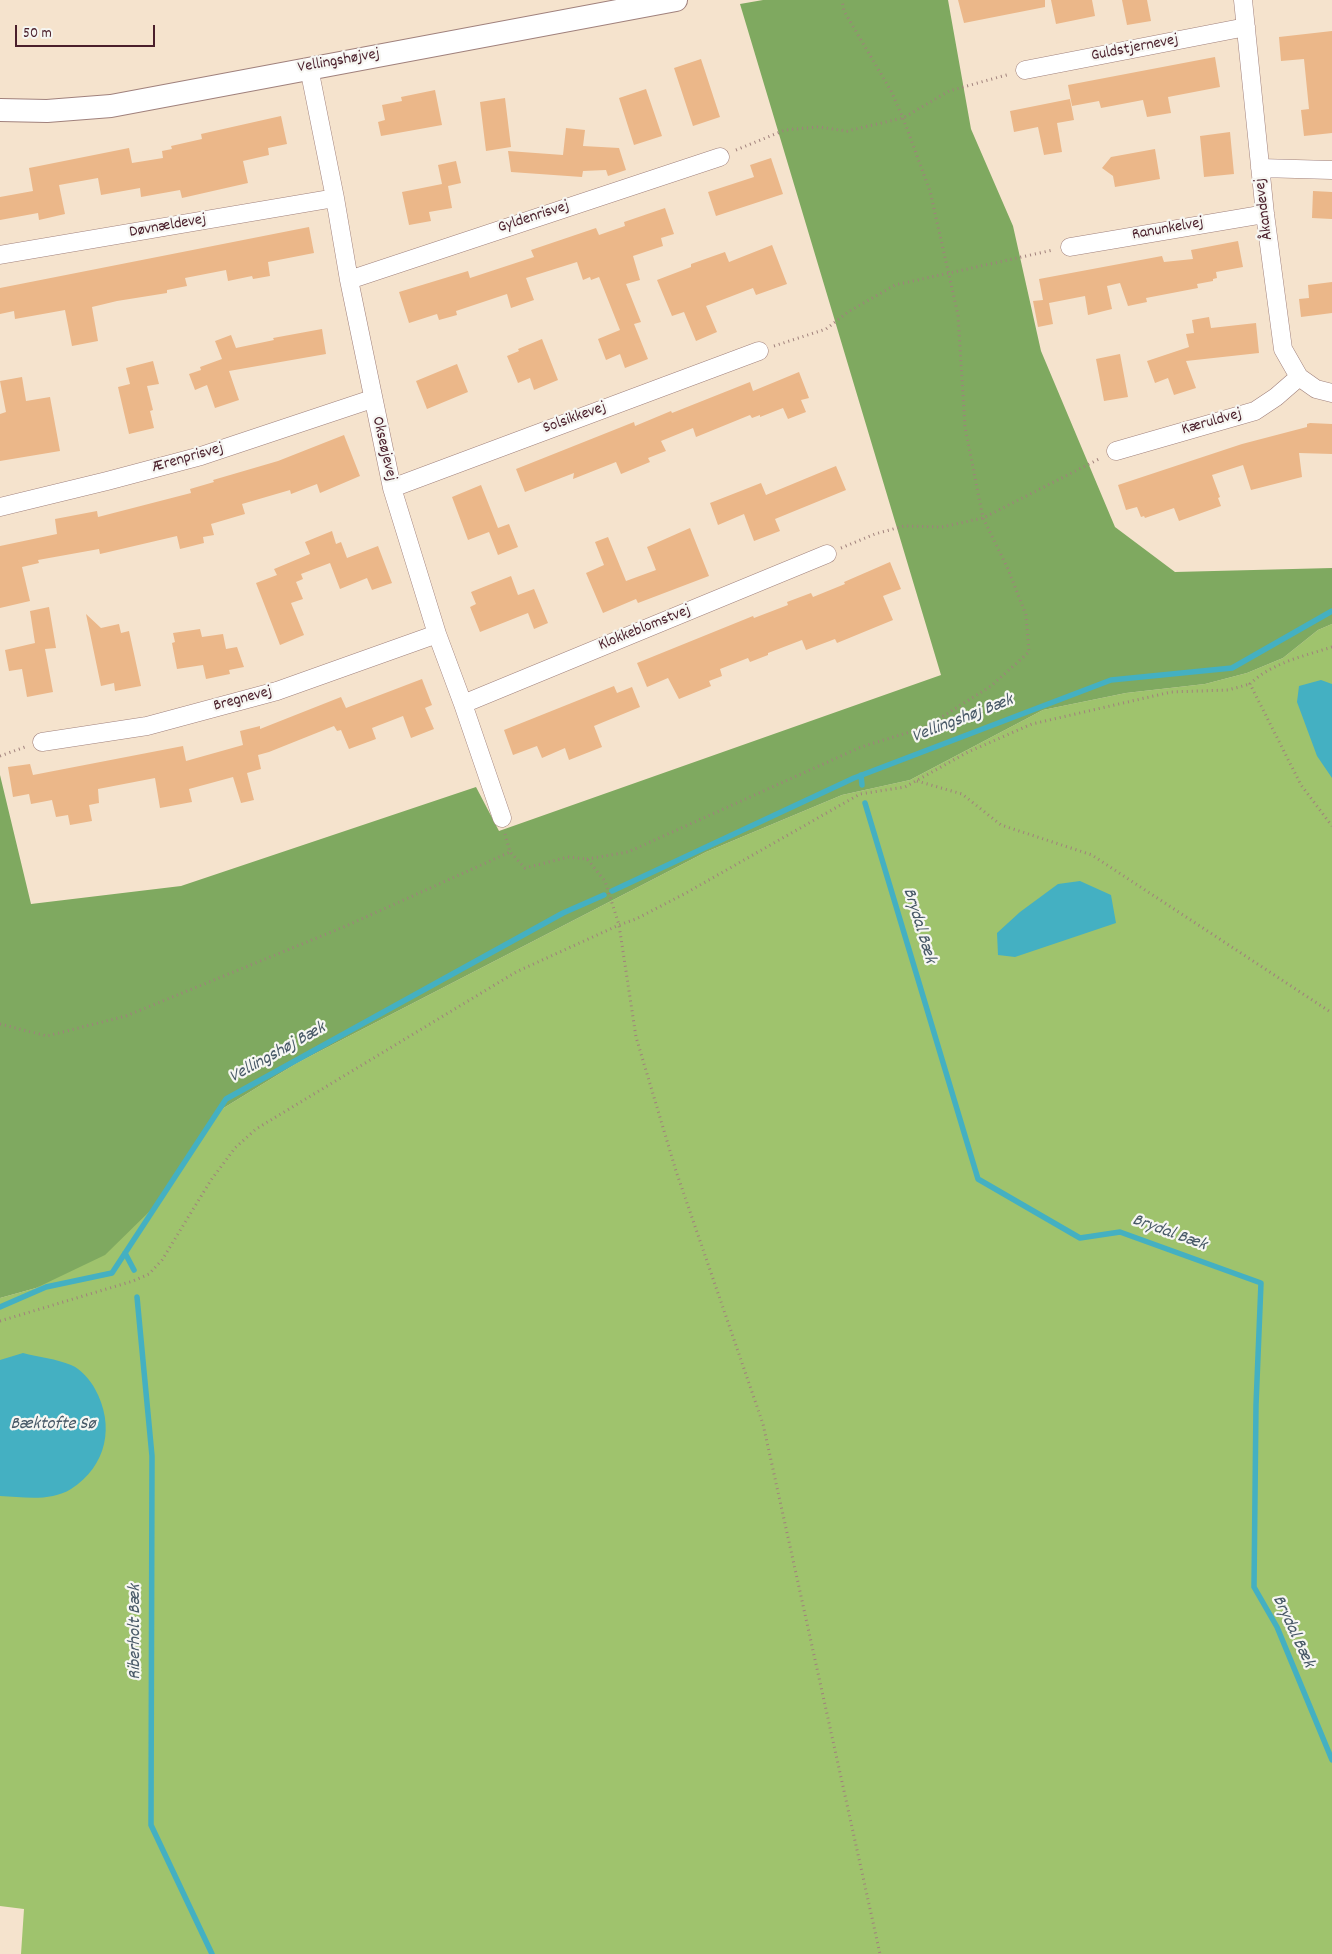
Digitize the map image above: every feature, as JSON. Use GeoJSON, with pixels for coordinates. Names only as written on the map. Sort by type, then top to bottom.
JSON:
{"type":"FeatureCollection","features":[{"type":"Feature","properties":{"kind":"street","name":"Vellingshøjvej"},"geometry":{"type":"LineString","coordinates":[[0,110],[47,110],[111,106],[676,0]]}},
{"type":"Feature","properties":{"kind":"street","name":"Åkandevej"},"geometry":{"type":"LineString","coordinates":[[1243,0],[1265,214],[1283,349],[1298,377]]}},
{"type":"Feature","properties":{"kind":"street","name":"Guldstjernevej"},"geometry":{"type":"LineString","coordinates":[[1025,70],[1246,27]]}},
{"type":"Feature","properties":{"kind":"street","name":"Okseøjevej"},"geometry":{"type":"LineString","coordinates":[[309,68],[372,399],[392,488],[437,634],[502,818]]}},
{"type":"Feature","properties":{"kind":"street","name":"Gyldenrisvej"},"geometry":{"type":"LineString","coordinates":[[349,280],[720,157]]}},
{"type":"Feature","properties":{"kind":"street"},"geometry":{"type":"LineString","coordinates":[[1260,168],[1332,170]]}},
{"type":"Feature","properties":{"kind":"street","name":"Døvnældevej"},"geometry":{"type":"LineString","coordinates":[[0,255],[335,198]]}},
{"type":"Feature","properties":{"kind":"street","name":"Ranunkelvej"},"geometry":{"type":"LineString","coordinates":[[1070,247],[1265,214]]}},
{"type":"Feature","properties":{"kind":"street","name":"Solsikkevej"},"geometry":{"type":"LineString","coordinates":[[392,488],[759,351]]}},
{"type":"Feature","properties":{"kind":"street"},"geometry":{"type":"LineString","coordinates":[[1298,377],[1316,389],[1332,393]]}},
{"type":"Feature","properties":{"kind":"street","name":"Kæruldvej"},"geometry":{"type":"LineString","coordinates":[[1116,450],[1254,411],[1276,397],[1298,377]]}},
{"type":"Feature","properties":{"kind":"street","name":"Ærenprisvej"},"geometry":{"type":"LineString","coordinates":[[0,507],[201,456],[372,399]]}},
{"type":"Feature","properties":{"kind":"street","name":"Klokkeblomstvej"},"geometry":{"type":"LineString","coordinates":[[463,704],[827,554]]}},
{"type":"Feature","properties":{"kind":"street","name":"Bregnevej"},"geometry":{"type":"LineString","coordinates":[[42,742],[147,726],[277,691],[437,634]]}},
{"type":"Feature","properties":{"kind":"path"},"geometry":{"type":"LineString","coordinates":[[0,1024],[47,1036],[126,1016],[346,926],[510,852],[525,868],[568,857],[587,859],[628,852],[860,747],[926,727],[991,686],[1029,652],[1026,615],[1008,570],[983,518],[965,427],[958,316],[930,192],[903,118],[891,92],[844,11],[842,0]]}},
{"type":"Feature","properties":{"kind":"path"},"geometry":{"type":"LineString","coordinates":[[720,157],[786,130],[818,126],[847,131],[903,118],[949,91],[1025,70]]}},
{"type":"Feature","properties":{"kind":"path"},"geometry":{"type":"LineString","coordinates":[[759,351],[826,329],[848,312],[895,285],[1070,247]]}},
{"type":"Feature","properties":{"kind":"path"},"geometry":{"type":"LineString","coordinates":[[827,554],[875,534],[904,526],[942,527],[983,518],[1116,450]]}},
{"type":"Feature","properties":{"kind":"path"},"geometry":{"type":"LineString","coordinates":[[0,1321],[133,1281],[148,1274],[162,1260],[211,1180],[235,1148],[256,1129],[516,972],[636,919],[686,893],[860,794],[905,788],[968,752],[1032,724],[1170,692],[1228,690],[1250,684],[1259,676],[1287,662],[1332,646]]}},
{"type":"Feature","properties":{"kind":"path"},"geometry":{"type":"LineString","coordinates":[[1250,684],[1301,785],[1332,826]]}},
{"type":"Feature","properties":{"kind":"path"},"geometry":{"type":"LineString","coordinates":[[0,756],[42,742]]}},
{"type":"Feature","properties":{"kind":"path"},"geometry":{"type":"LineString","coordinates":[[917,781],[962,794],[1001,825],[1092,855],[1332,1013]]}},
{"type":"Feature","properties":{"kind":"path"},"geometry":{"type":"LineString","coordinates":[[587,859],[605,881],[619,925],[636,1037],[676,1171],[763,1424],[880,1954]]}},
{"type":"Feature","properties":{"kind":"green space"},"geometry":{"type":"Polygon","coordinates":[[[763,0],[948,0],[971,129],[1013,226],[1041,351],[1115,527],[1175,572],[1332,568],[1332,624],[1318,630],[1283,658],[1247,673],[1205,684],[1126,693],[1043,710],[910,780],[842,795],[706,852],[297,1063],[222,1109],[155,1206],[105,1255],[36,1288],[0,1298],[0,775],[31,904],[181,886],[476,787],[499,831],[941,675],[740,4],[763,0]]]}},
{"type":"Feature","properties":{"kind":"green space"},"geometry":{"type":"Polygon","coordinates":[[[1332,624],[1332,1954],[21,1954],[24,1909],[0,1906],[0,1298],[36,1288],[155,1206],[222,1109],[297,1063],[706,852],[842,795],[910,780],[1043,710],[1126,693],[1205,684],[1247,673],[1283,658],[1318,630],[1332,624]]]}},
{"type":"Feature","properties":{"kind":"water"},"geometry":{"type":"Polygon","coordinates":[[[1321,680],[1332,684],[1332,778],[1317,756],[1297,702],[1299,686],[1321,680]]]}},
{"type":"Feature","properties":{"kind":"water"},"geometry":{"type":"Polygon","coordinates":[[[1080,881],[1111,895],[1116,923],[1015,957],[998,955],[997,933],[1020,912],[1058,884],[1080,881]]]}},
{"type":"Feature","properties":{"kind":"water","name":"Bæktofte Sø"},"geometry":{"type":"Polygon","coordinates":[[[23,1353],[60,1361],[78,1369],[95,1389],[105,1417],[104,1444],[100,1457],[93,1469],[71,1489],[54,1496],[36,1498],[0,1496],[0,1360],[23,1353]]]}},
{"type":"Feature","properties":{"kind":"building"},"geometry":{"type":"Polygon","coordinates":[[[958,0],[1045,0],[1045,7],[964,23],[958,0]]]}},
{"type":"Feature","properties":{"kind":"building"},"geometry":{"type":"Polygon","coordinates":[[[1051,0],[1092,0],[1095,16],[1056,24],[1051,0]]]}},
{"type":"Feature","properties":{"kind":"building"},"geometry":{"type":"Polygon","coordinates":[[[1122,0],[1147,0],[1151,21],[1127,25],[1122,0]]]}},
{"type":"Feature","properties":{"kind":"building"},"geometry":{"type":"Polygon","coordinates":[[[1332,31],[1332,133],[1304,136],[1301,110],[1309,109],[1304,59],[1281,61],[1279,37],[1332,31]]]}},
{"type":"Feature","properties":{"kind":"building"},"geometry":{"type":"Polygon","coordinates":[[[1215,57],[1220,87],[1168,97],[1171,113],[1147,117],[1143,100],[1101,108],[1099,101],[1072,106],[1068,85],[1215,57]]]}},
{"type":"Feature","properties":{"kind":"building"},"geometry":{"type":"Polygon","coordinates":[[[701,59],[720,117],[693,126],[674,68],[701,59]]]}},
{"type":"Feature","properties":{"kind":"building"},"geometry":{"type":"Polygon","coordinates":[[[646,89],[662,136],[634,145],[619,98],[646,89]]]}},
{"type":"Feature","properties":{"kind":"building"},"geometry":{"type":"Polygon","coordinates":[[[435,90],[442,125],[381,136],[378,122],[385,120],[382,105],[402,101],[401,97],[435,90]]]}},
{"type":"Feature","properties":{"kind":"building"},"geometry":{"type":"Polygon","coordinates":[[[505,98],[511,147],[486,151],[480,102],[505,98]]]}},
{"type":"Feature","properties":{"kind":"building"},"geometry":{"type":"Polygon","coordinates":[[[1070,99],[1074,120],[1057,123],[1062,152],[1044,155],[1038,127],[1014,132],[1010,111],[1070,99]]]}},
{"type":"Feature","properties":{"kind":"building"},"geometry":{"type":"Polygon","coordinates":[[[281,116],[287,144],[268,148],[269,155],[243,161],[248,183],[182,198],[180,190],[141,197],[140,188],[101,195],[98,178],[59,185],[65,214],[39,220],[38,213],[0,220],[0,197],[33,191],[29,168],[129,148],[132,163],[163,158],[162,151],[172,149],[171,146],[202,139],[201,134],[281,116]]]}},
{"type":"Feature","properties":{"kind":"building"},"geometry":{"type":"Polygon","coordinates":[[[566,128],[585,130],[583,146],[619,148],[626,170],[608,176],[606,170],[583,171],[582,177],[511,172],[508,151],[563,155],[566,128]]]}},
{"type":"Feature","properties":{"kind":"building"},"geometry":{"type":"Polygon","coordinates":[[[1230,132],[1234,174],[1204,177],[1200,136],[1230,132]]]}},
{"type":"Feature","properties":{"kind":"building"},"geometry":{"type":"Polygon","coordinates":[[[1155,149],[1160,179],[1115,187],[1113,176],[1102,168],[1111,157],[1155,149]]]}},
{"type":"Feature","properties":{"kind":"building"},"geometry":{"type":"Polygon","coordinates":[[[771,158],[783,194],[716,216],[708,192],[754,177],[750,165],[771,158]]]}},
{"type":"Feature","properties":{"kind":"building"},"geometry":{"type":"Polygon","coordinates":[[[456,161],[461,183],[448,186],[452,208],[429,212],[431,221],[409,225],[402,192],[442,184],[438,165],[456,161]]]}},
{"type":"Feature","properties":{"kind":"building"},"geometry":{"type":"Polygon","coordinates":[[[1313,191],[1332,192],[1332,219],[1312,218],[1313,191]]]}},
{"type":"Feature","properties":{"kind":"building"},"geometry":{"type":"Polygon","coordinates":[[[665,208],[674,234],[661,238],[663,246],[633,256],[640,280],[626,284],[641,322],[634,324],[648,359],[625,368],[620,354],[606,360],[598,339],[620,330],[599,277],[591,280],[590,277],[583,280],[577,262],[526,278],[534,300],[511,308],[507,294],[456,311],[457,315],[439,320],[437,314],[409,323],[399,292],[468,271],[470,278],[534,257],[531,250],[596,228],[599,235],[625,226],[624,222],[665,208]]]}},
{"type":"Feature","properties":{"kind":"building"},"geometry":{"type":"Polygon","coordinates":[[[309,227],[314,253],[268,262],[270,276],[253,279],[252,276],[228,281],[226,270],[185,278],[187,286],[167,290],[167,293],[92,307],[98,341],[72,346],[65,310],[15,319],[14,311],[0,314],[0,288],[309,227]]]}},
{"type":"Feature","properties":{"kind":"building"},"geometry":{"type":"Polygon","coordinates":[[[1238,241],[1243,267],[1216,272],[1217,278],[1213,279],[1213,281],[1197,284],[1198,288],[1146,298],[1147,302],[1128,306],[1120,283],[1107,286],[1112,309],[1088,315],[1085,296],[1049,303],[1053,324],[1038,327],[1033,301],[1043,300],[1039,279],[1162,256],[1164,262],[1193,259],[1191,250],[1238,241]]]}},
{"type":"Feature","properties":{"kind":"building"},"geometry":{"type":"Polygon","coordinates":[[[772,245],[787,284],[756,295],[753,288],[706,306],[717,332],[696,341],[684,312],[672,316],[657,280],[691,267],[691,264],[725,252],[729,262],[772,245]]]}},
{"type":"Feature","properties":{"kind":"building"},"geometry":{"type":"Polygon","coordinates":[[[1332,282],[1332,313],[1301,317],[1299,299],[1309,298],[1308,285],[1332,282]]]}},
{"type":"Feature","properties":{"kind":"building"},"geometry":{"type":"Polygon","coordinates":[[[1209,317],[1211,328],[1256,323],[1259,353],[1186,361],[1196,388],[1174,395],[1168,378],[1155,383],[1147,361],[1189,347],[1186,334],[1194,333],[1192,320],[1209,317]]]}},
{"type":"Feature","properties":{"kind":"building"},"geometry":{"type":"Polygon","coordinates":[[[322,329],[326,354],[229,371],[239,400],[215,408],[207,385],[195,390],[189,374],[201,370],[200,367],[222,359],[215,341],[231,335],[236,348],[274,340],[273,338],[322,329]]]}},
{"type":"Feature","properties":{"kind":"building"},"geometry":{"type":"Polygon","coordinates":[[[542,339],[558,380],[534,390],[530,378],[518,383],[507,356],[542,339]]]}},
{"type":"Feature","properties":{"kind":"building"},"geometry":{"type":"Polygon","coordinates":[[[1120,354],[1128,397],[1104,401],[1096,359],[1120,354]]]}},
{"type":"Feature","properties":{"kind":"building"},"geometry":{"type":"Polygon","coordinates":[[[153,361],[159,384],[147,386],[153,410],[150,411],[154,428],[129,434],[118,387],[130,384],[126,368],[153,361]]]}},
{"type":"Feature","properties":{"kind":"building"},"geometry":{"type":"Polygon","coordinates":[[[457,364],[468,392],[427,409],[416,381],[457,364]]]}},
{"type":"Feature","properties":{"kind":"building"},"geometry":{"type":"Polygon","coordinates":[[[799,372],[809,398],[801,400],[806,412],[788,419],[783,408],[760,417],[760,415],[752,418],[750,415],[696,437],[693,428],[661,441],[666,451],[648,458],[650,462],[621,474],[616,462],[573,479],[574,473],[525,492],[516,469],[634,422],[635,426],[750,382],[753,391],[799,372]]]}},
{"type":"Feature","properties":{"kind":"building"},"geometry":{"type":"Polygon","coordinates":[[[22,377],[26,401],[50,397],[60,451],[0,461],[0,414],[6,412],[0,381],[22,377]]]}},
{"type":"Feature","properties":{"kind":"building"},"geometry":{"type":"Polygon","coordinates":[[[1307,424],[1332,424],[1332,454],[1299,453],[1302,477],[1251,490],[1243,465],[1212,475],[1220,497],[1218,498],[1221,506],[1179,521],[1174,508],[1145,518],[1144,516],[1141,517],[1137,507],[1126,510],[1118,485],[1242,444],[1307,427],[1307,424]]]}},
{"type":"Feature","properties":{"kind":"building"},"geometry":{"type":"Polygon","coordinates":[[[344,435],[360,476],[320,493],[317,484],[291,494],[290,490],[242,504],[245,514],[211,524],[214,535],[203,537],[204,543],[180,549],[177,536],[100,554],[99,549],[38,560],[39,563],[22,567],[30,601],[0,608],[0,546],[57,534],[55,519],[97,511],[98,517],[191,493],[190,489],[214,482],[213,480],[278,461],[344,435]]]}},
{"type":"Feature","properties":{"kind":"building"},"geometry":{"type":"Polygon","coordinates":[[[836,466],[846,490],[775,519],[780,531],[754,541],[744,514],[718,525],[710,503],[761,483],[766,495],[836,466]]]}},
{"type":"Feature","properties":{"kind":"building"},"geometry":{"type":"Polygon","coordinates":[[[481,485],[498,528],[509,524],[518,547],[498,555],[489,532],[468,540],[452,497],[481,485]]]}},
{"type":"Feature","properties":{"kind":"building"},"geometry":{"type":"Polygon","coordinates":[[[690,528],[709,576],[638,603],[636,599],[603,613],[586,573],[604,565],[595,542],[608,537],[626,581],[656,570],[647,547],[690,528]]]}},
{"type":"Feature","properties":{"kind":"building"},"geometry":{"type":"Polygon","coordinates":[[[332,531],[336,544],[341,542],[347,558],[378,546],[392,583],[372,590],[367,578],[340,589],[330,563],[301,574],[303,579],[296,582],[303,599],[291,603],[304,635],[280,645],[256,583],[277,575],[274,569],[310,554],[305,542],[332,531]]]}},
{"type":"Feature","properties":{"kind":"building"},"geometry":{"type":"Polygon","coordinates":[[[890,562],[901,589],[883,596],[893,620],[837,643],[835,639],[806,650],[802,640],[750,662],[748,658],[720,669],[722,676],[709,681],[711,686],[679,699],[668,678],[647,687],[637,663],[753,616],[754,618],[788,605],[787,602],[811,593],[813,597],[890,562]]]}},
{"type":"Feature","properties":{"kind":"building"},"geometry":{"type":"Polygon","coordinates":[[[511,576],[518,595],[534,589],[548,623],[534,629],[528,613],[480,632],[470,607],[476,604],[471,592],[511,576]]]}},
{"type":"Feature","properties":{"kind":"building"},"geometry":{"type":"Polygon","coordinates":[[[49,607],[56,648],[45,649],[53,692],[27,697],[22,669],[9,671],[5,650],[35,643],[30,611],[49,607]]]}},
{"type":"Feature","properties":{"kind":"building"},"geometry":{"type":"Polygon","coordinates":[[[86,614],[101,628],[119,624],[121,633],[129,631],[141,686],[115,691],[114,683],[101,686],[86,614]]]}},
{"type":"Feature","properties":{"kind":"building"},"geometry":{"type":"Polygon","coordinates":[[[200,629],[202,637],[223,634],[226,649],[237,647],[244,667],[229,670],[230,674],[206,679],[203,665],[177,669],[172,643],[175,642],[173,633],[200,629]]]}},
{"type":"Feature","properties":{"kind":"building"},"geometry":{"type":"Polygon","coordinates":[[[422,679],[432,705],[425,708],[434,729],[411,738],[403,716],[372,728],[376,739],[349,749],[341,730],[337,731],[334,726],[258,755],[261,769],[247,773],[254,800],[241,803],[233,777],[189,789],[192,802],[160,808],[155,778],[98,789],[99,803],[89,805],[92,821],[70,825],[68,815],[56,817],[52,800],[31,804],[29,794],[13,797],[8,767],[30,764],[33,775],[183,746],[186,761],[243,745],[240,731],[260,726],[260,729],[341,697],[346,708],[422,679]]]}},
{"type":"Feature","properties":{"kind":"building"},"geometry":{"type":"Polygon","coordinates":[[[614,686],[617,693],[632,687],[640,707],[594,726],[602,747],[569,760],[565,748],[542,758],[537,746],[513,755],[504,730],[614,686]]]}},
{"type":"Feature","properties":{"kind":"waterway","name":"Vellingshøj Bæk"},"geometry":{"type":"LineString","coordinates":[[612,891],[854,778],[1111,680],[1232,668],[1332,611]]}},
{"type":"Feature","properties":{"kind":"waterway","name":"Brydal Bæk"},"geometry":{"type":"LineString","coordinates":[[861,775],[862,785]]}},
{"type":"Feature","properties":{"kind":"waterway","name":"Brydal Bæk"},"geometry":{"type":"LineString","coordinates":[[865,803],[978,1179],[1080,1238],[1120,1232],[1261,1283],[1256,1405],[1254,1587],[1277,1627],[1332,1760]]}},
{"type":"Feature","properties":{"kind":"waterway","name":"Vellingshøj Bæk"},"geometry":{"type":"LineString","coordinates":[[0,1307],[46,1287],[112,1273],[226,1099],[563,913],[604,895]]}},
{"type":"Feature","properties":{"kind":"waterway","name":"Riberholt Bæk"},"geometry":{"type":"LineString","coordinates":[[125,1253],[134,1270]]}},
{"type":"Feature","properties":{"kind":"waterway","name":"Riberholt Bæk"},"geometry":{"type":"LineString","coordinates":[[137,1297],[152,1456],[151,1825],[212,1954]]}}]}
